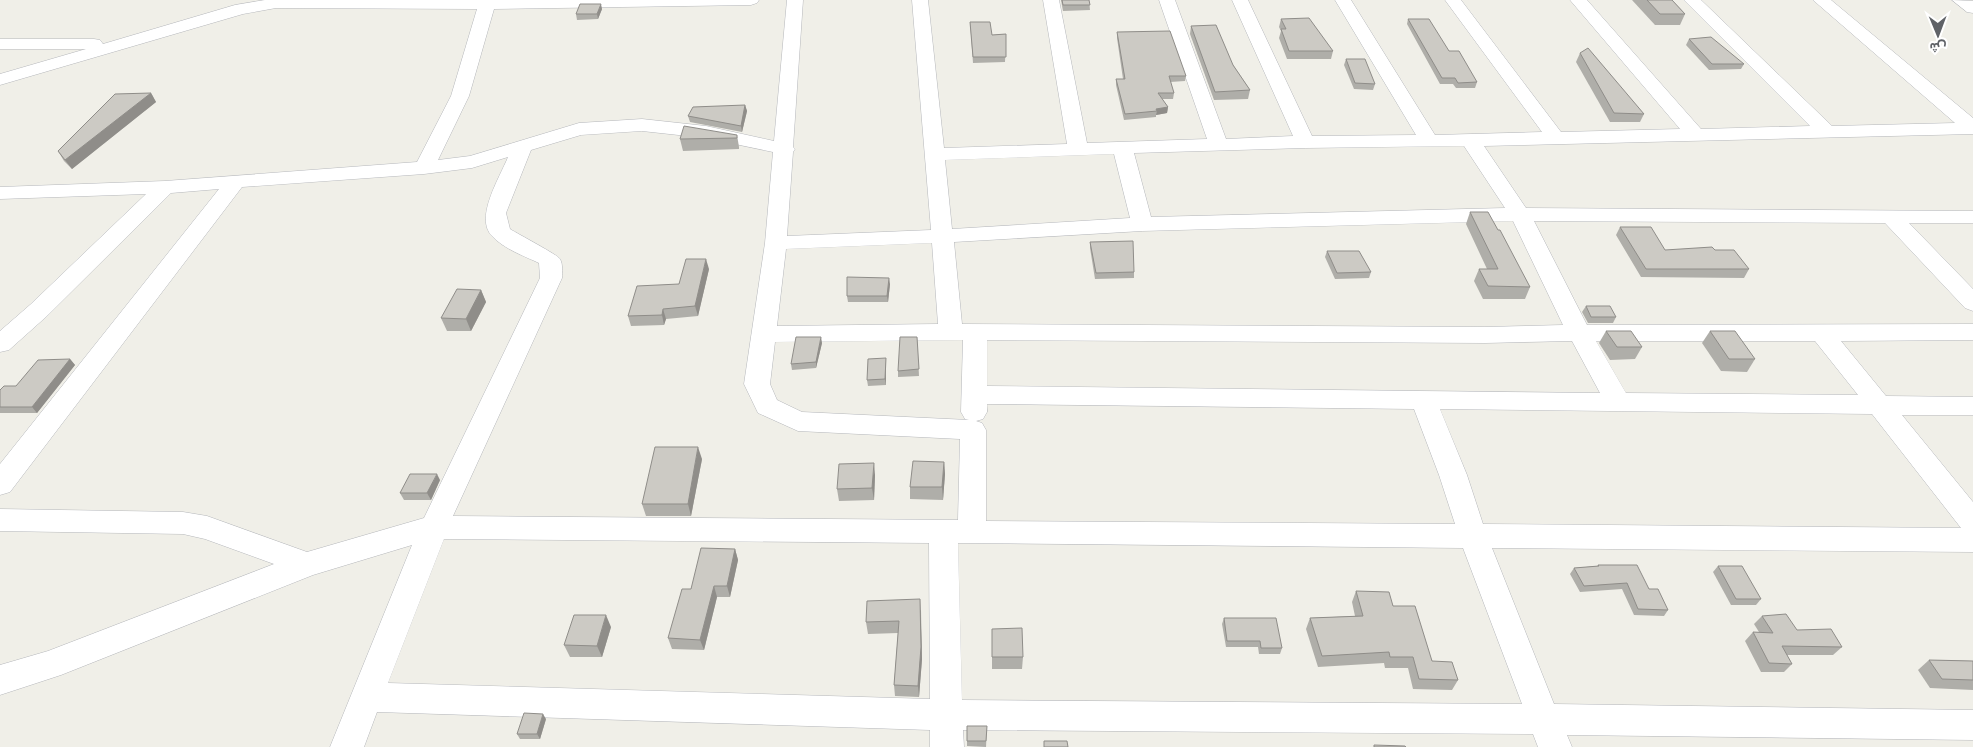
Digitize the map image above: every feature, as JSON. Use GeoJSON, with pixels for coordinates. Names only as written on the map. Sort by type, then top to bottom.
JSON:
{"type":"FeatureCollection","features":[{"type":"Feature","properties":{"kind":"street"},"geometry":{"type":"LineString","coordinates":[[0,80],[241,9],[276,3],[487,4],[751,0]]}},
{"type":"Feature","properties":{"kind":"street"},"geometry":{"type":"LineString","coordinates":[[795,0],[785,149],[776,243],[757,384],[768,406],[798,421],[973,430]]}},
{"type":"Feature","properties":{"kind":"street"},"geometry":{"type":"LineString","coordinates":[[920,0],[941,236],[963,333],[974,395],[973,430],[958,532],[946,747]]}},
{"type":"Feature","properties":{"kind":"street"},"geometry":{"type":"LineString","coordinates":[[1051,0],[1078,148]]}},
{"type":"Feature","properties":{"kind":"street"},"geometry":{"type":"LineString","coordinates":[[1166,0],[1218,144]]}},
{"type":"Feature","properties":{"kind":"street"},"geometry":{"type":"LineString","coordinates":[[1240,0],[1305,142]]}},
{"type":"Feature","properties":{"kind":"street"},"geometry":{"type":"LineString","coordinates":[[1343,0],[1429,140]]}},
{"type":"Feature","properties":{"kind":"street"},"geometry":{"type":"LineString","coordinates":[[1453,0],[1554,137]]}},
{"type":"Feature","properties":{"kind":"street"},"geometry":{"type":"LineString","coordinates":[[1578,0],[1695,134]]}},
{"type":"Feature","properties":{"kind":"street"},"geometry":{"type":"LineString","coordinates":[[1692,0],[1825,130]]}},
{"type":"Feature","properties":{"kind":"street"},"geometry":{"type":"LineString","coordinates":[[1821,0],[1973,128]]}},
{"type":"Feature","properties":{"kind":"street"},"geometry":{"type":"LineString","coordinates":[[1960,0],[1973,8]]}},
{"type":"Feature","properties":{"kind":"street"},"geometry":{"type":"LineString","coordinates":[[424,168],[460,96],[487,4]]}},
{"type":"Feature","properties":{"kind":"street"},"geometry":{"type":"LineString","coordinates":[[0,44],[41,46],[129,43]]}},
{"type":"Feature","properties":{"kind":"street"},"geometry":{"type":"LineString","coordinates":[[0,192],[165,187],[424,168],[472,162],[579,130],[642,124],[706,132],[785,149]]}},
{"type":"Feature","properties":{"kind":"street"},"geometry":{"type":"LineString","coordinates":[[934,154],[1218,144],[1973,128]]}},
{"type":"Feature","properties":{"kind":"street"},"geometry":{"type":"LineString","coordinates":[[1470,140],[1520,214],[1579,333],[1619,403]]}},
{"type":"Feature","properties":{"kind":"street"},"geometry":{"type":"LineString","coordinates":[[347,747],[434,527],[551,278],[550,260],[523,247],[500,232],[496,213],[522,147]]}},
{"type":"Feature","properties":{"kind":"street"},"geometry":{"type":"LineString","coordinates":[[1122,147],[1142,224]]}},
{"type":"Feature","properties":{"kind":"street"},"geometry":{"type":"LineString","coordinates":[[0,484],[236,182]]}},
{"type":"Feature","properties":{"kind":"street"},"geometry":{"type":"LineString","coordinates":[[0,344],[46,303],[165,187]]}},
{"type":"Feature","properties":{"kind":"street"},"geometry":{"type":"LineString","coordinates":[[776,243],[941,236],[1142,224],[1520,214],[1973,218]]}},
{"type":"Feature","properties":{"kind":"street"},"geometry":{"type":"LineString","coordinates":[[1891,217],[1973,303]]}},
{"type":"Feature","properties":{"kind":"street"},"geometry":{"type":"LineString","coordinates":[[1821,332],[1973,522]]}},
{"type":"Feature","properties":{"kind":"street"},"geometry":{"type":"LineString","coordinates":[[763,334],[1485,335],[1973,332]]}},
{"type":"Feature","properties":{"kind":"street"},"geometry":{"type":"LineString","coordinates":[[974,395],[1973,406]]}},
{"type":"Feature","properties":{"kind":"street"},"geometry":{"type":"LineString","coordinates":[[1424,401],[1453,475],[1473,537],[1550,733]]}},
{"type":"Feature","properties":{"kind":"street"},"geometry":{"type":"LineString","coordinates":[[0,520],[183,523],[207,528],[307,564]]}},
{"type":"Feature","properties":{"kind":"street"},"geometry":{"type":"LineString","coordinates":[[0,680],[50,665],[307,564],[434,527],[1973,540]]}},
{"type":"Feature","properties":{"kind":"street"},"geometry":{"type":"LineString","coordinates":[[366,697],[1550,733],[1973,725]]}},
{"type":"Feature","properties":{"kind":"building"},"geometry":{"type":"Polygon","coordinates":[[[1062,0],[1089,0],[1090,5],[1063,5],[1062,0]]]}},
{"type":"Feature","properties":{"kind":"building"},"geometry":{"type":"Polygon","coordinates":[[[1647,0],[1672,0],[1685,14],[1660,14],[1647,0]]]}},
{"type":"Feature","properties":{"kind":"building"},"geometry":{"type":"Polygon","coordinates":[[[580,4],[601,4],[597,14],[576,14],[580,4]]]}},
{"type":"Feature","properties":{"kind":"building"},"geometry":{"type":"Polygon","coordinates":[[[1309,18],[1333,51],[1289,51],[1281,29],[1286,29],[1281,19],[1309,18]]]}},
{"type":"Feature","properties":{"kind":"building"},"geometry":{"type":"Polygon","coordinates":[[[1408,19],[1429,19],[1449,51],[1459,51],[1477,82],[1458,83],[1455,78],[1442,78],[1408,19]]]}},
{"type":"Feature","properties":{"kind":"building"},"geometry":{"type":"Polygon","coordinates":[[[970,22],[990,22],[992,35],[1006,34],[1006,57],[973,57],[970,22]]]}},
{"type":"Feature","properties":{"kind":"building"},"geometry":{"type":"Polygon","coordinates":[[[1216,25],[1233,65],[1250,90],[1215,92],[1191,26],[1216,25]]]}},
{"type":"Feature","properties":{"kind":"building"},"geometry":{"type":"Polygon","coordinates":[[[1170,31],[1186,76],[1169,76],[1174,93],[1158,93],[1168,107],[1156,109],[1157,111],[1125,114],[1116,79],[1125,79],[1117,32],[1170,31]]]}},
{"type":"Feature","properties":{"kind":"building"},"geometry":{"type":"Polygon","coordinates":[[[1711,37],[1744,64],[1712,64],[1689,39],[1711,37]]]}},
{"type":"Feature","properties":{"kind":"building"},"geometry":{"type":"Polygon","coordinates":[[[1588,48],[1644,114],[1614,113],[1580,53],[1588,48]]]}},
{"type":"Feature","properties":{"kind":"building"},"geometry":{"type":"Polygon","coordinates":[[[1346,59],[1365,59],[1375,84],[1355,83],[1346,59]]]}},
{"type":"Feature","properties":{"kind":"building"},"geometry":{"type":"Polygon","coordinates":[[[151,93],[65,160],[58,151],[115,94],[151,93]]]}},
{"type":"Feature","properties":{"kind":"building"},"geometry":{"type":"Polygon","coordinates":[[[745,105],[741,126],[688,116],[693,107],[745,105]]]}},
{"type":"Feature","properties":{"kind":"building"},"geometry":{"type":"Polygon","coordinates":[[[684,126],[737,135],[737,138],[680,139],[684,126]]]}},
{"type":"Feature","properties":{"kind":"building"},"geometry":{"type":"Polygon","coordinates":[[[1470,212],[1488,212],[1498,230],[1500,230],[1530,287],[1488,286],[1479,269],[1498,269],[1470,212]]]}},
{"type":"Feature","properties":{"kind":"building"},"geometry":{"type":"Polygon","coordinates":[[[1620,227],[1651,227],[1665,250],[1712,247],[1715,250],[1734,250],[1749,269],[1646,269],[1620,227]]]}},
{"type":"Feature","properties":{"kind":"building"},"geometry":{"type":"Polygon","coordinates":[[[1133,241],[1134,272],[1096,273],[1090,242],[1133,241]]]}},
{"type":"Feature","properties":{"kind":"building"},"geometry":{"type":"Polygon","coordinates":[[[1327,251],[1359,251],[1371,272],[1337,273],[1327,251]]]}},
{"type":"Feature","properties":{"kind":"building"},"geometry":{"type":"Polygon","coordinates":[[[686,259],[706,259],[695,306],[663,309],[662,315],[628,316],[637,286],[679,284],[686,259]]]}},
{"type":"Feature","properties":{"kind":"building"},"geometry":{"type":"Polygon","coordinates":[[[847,277],[889,278],[887,296],[847,296],[847,277]]]}},
{"type":"Feature","properties":{"kind":"building"},"geometry":{"type":"Polygon","coordinates":[[[457,289],[481,290],[466,319],[441,318],[457,289]]]}},
{"type":"Feature","properties":{"kind":"building"},"geometry":{"type":"Polygon","coordinates":[[[1586,306],[1610,306],[1616,317],[1591,317],[1586,306]]]}},
{"type":"Feature","properties":{"kind":"building"},"geometry":{"type":"Polygon","coordinates":[[[1606,331],[1631,331],[1642,347],[1617,347],[1606,331]]]}},
{"type":"Feature","properties":{"kind":"building"},"geometry":{"type":"Polygon","coordinates":[[[1710,331],[1735,331],[1755,359],[1729,359],[1710,331]]]}},
{"type":"Feature","properties":{"kind":"building"},"geometry":{"type":"Polygon","coordinates":[[[796,337],[821,337],[816,362],[791,364],[796,337]]]}},
{"type":"Feature","properties":{"kind":"building"},"geometry":{"type":"Polygon","coordinates":[[[900,337],[917,337],[919,369],[898,371],[900,337]]]}},
{"type":"Feature","properties":{"kind":"building"},"geometry":{"type":"Polygon","coordinates":[[[886,358],[885,379],[867,380],[868,359],[886,358]]]}},
{"type":"Feature","properties":{"kind":"building"},"geometry":{"type":"Polygon","coordinates":[[[70,359],[32,407],[0,407],[0,390],[4,386],[16,386],[38,360],[70,359]]]}},
{"type":"Feature","properties":{"kind":"building"},"geometry":{"type":"Polygon","coordinates":[[[655,447],[698,447],[688,504],[642,504],[655,447]]]}},
{"type":"Feature","properties":{"kind":"building"},"geometry":{"type":"Polygon","coordinates":[[[913,461],[944,462],[942,487],[910,487],[913,461]]]}},
{"type":"Feature","properties":{"kind":"building"},"geometry":{"type":"Polygon","coordinates":[[[874,463],[872,488],[837,489],[839,464],[874,463]]]}},
{"type":"Feature","properties":{"kind":"building"},"geometry":{"type":"Polygon","coordinates":[[[410,474],[437,474],[427,493],[400,493],[410,474]]]}},
{"type":"Feature","properties":{"kind":"building"},"geometry":{"type":"Polygon","coordinates":[[[701,548],[735,549],[727,586],[714,586],[700,640],[668,638],[682,589],[691,589],[701,548]]]}},
{"type":"Feature","properties":{"kind":"building"},"geometry":{"type":"Polygon","coordinates":[[[1598,565],[1637,565],[1649,589],[1658,589],[1668,610],[1638,609],[1627,583],[1584,586],[1574,568],[1598,565]]]}},
{"type":"Feature","properties":{"kind":"building"},"geometry":{"type":"Polygon","coordinates":[[[1718,566],[1742,566],[1761,599],[1736,599],[1718,566]]]}},
{"type":"Feature","properties":{"kind":"building"},"geometry":{"type":"Polygon","coordinates":[[[1356,591],[1389,592],[1393,606],[1415,606],[1432,661],[1452,662],[1458,680],[1419,679],[1413,657],[1390,657],[1389,652],[1322,656],[1310,618],[1363,616],[1356,591]]]}},
{"type":"Feature","properties":{"kind":"building"},"geometry":{"type":"Polygon","coordinates":[[[920,599],[921,647],[918,686],[894,685],[899,621],[866,622],[867,601],[920,599]]]}},
{"type":"Feature","properties":{"kind":"building"},"geometry":{"type":"Polygon","coordinates":[[[1786,614],[1797,630],[1831,629],[1842,647],[1782,646],[1792,664],[1769,663],[1753,632],[1773,633],[1762,616],[1786,614]]]}},
{"type":"Feature","properties":{"kind":"building"},"geometry":{"type":"Polygon","coordinates":[[[574,615],[606,615],[597,646],[564,645],[574,615]]]}},
{"type":"Feature","properties":{"kind":"building"},"geometry":{"type":"Polygon","coordinates":[[[1224,618],[1276,618],[1282,648],[1261,648],[1260,641],[1227,641],[1224,618]]]}},
{"type":"Feature","properties":{"kind":"building"},"geometry":{"type":"Polygon","coordinates":[[[1022,628],[1023,657],[992,657],[992,629],[1022,628]]]}},
{"type":"Feature","properties":{"kind":"building"},"geometry":{"type":"Polygon","coordinates":[[[1929,660],[1973,661],[1973,680],[1942,679],[1929,660]]]}},
{"type":"Feature","properties":{"kind":"building"},"geometry":{"type":"Polygon","coordinates":[[[524,713],[543,714],[537,734],[517,734],[524,713]]]}},
{"type":"Feature","properties":{"kind":"building"},"geometry":{"type":"Polygon","coordinates":[[[967,726],[987,726],[986,741],[967,741],[967,726]]]}},
{"type":"Feature","properties":{"kind":"building"},"geometry":{"type":"Polygon","coordinates":[[[1044,741],[1067,741],[1068,747],[1044,747],[1044,741]]]}},
{"type":"Feature","properties":{"kind":"building"},"geometry":{"type":"Polygon","coordinates":[[[1374,745],[1405,746],[1406,747],[1374,747],[1374,745]]]}}]}
